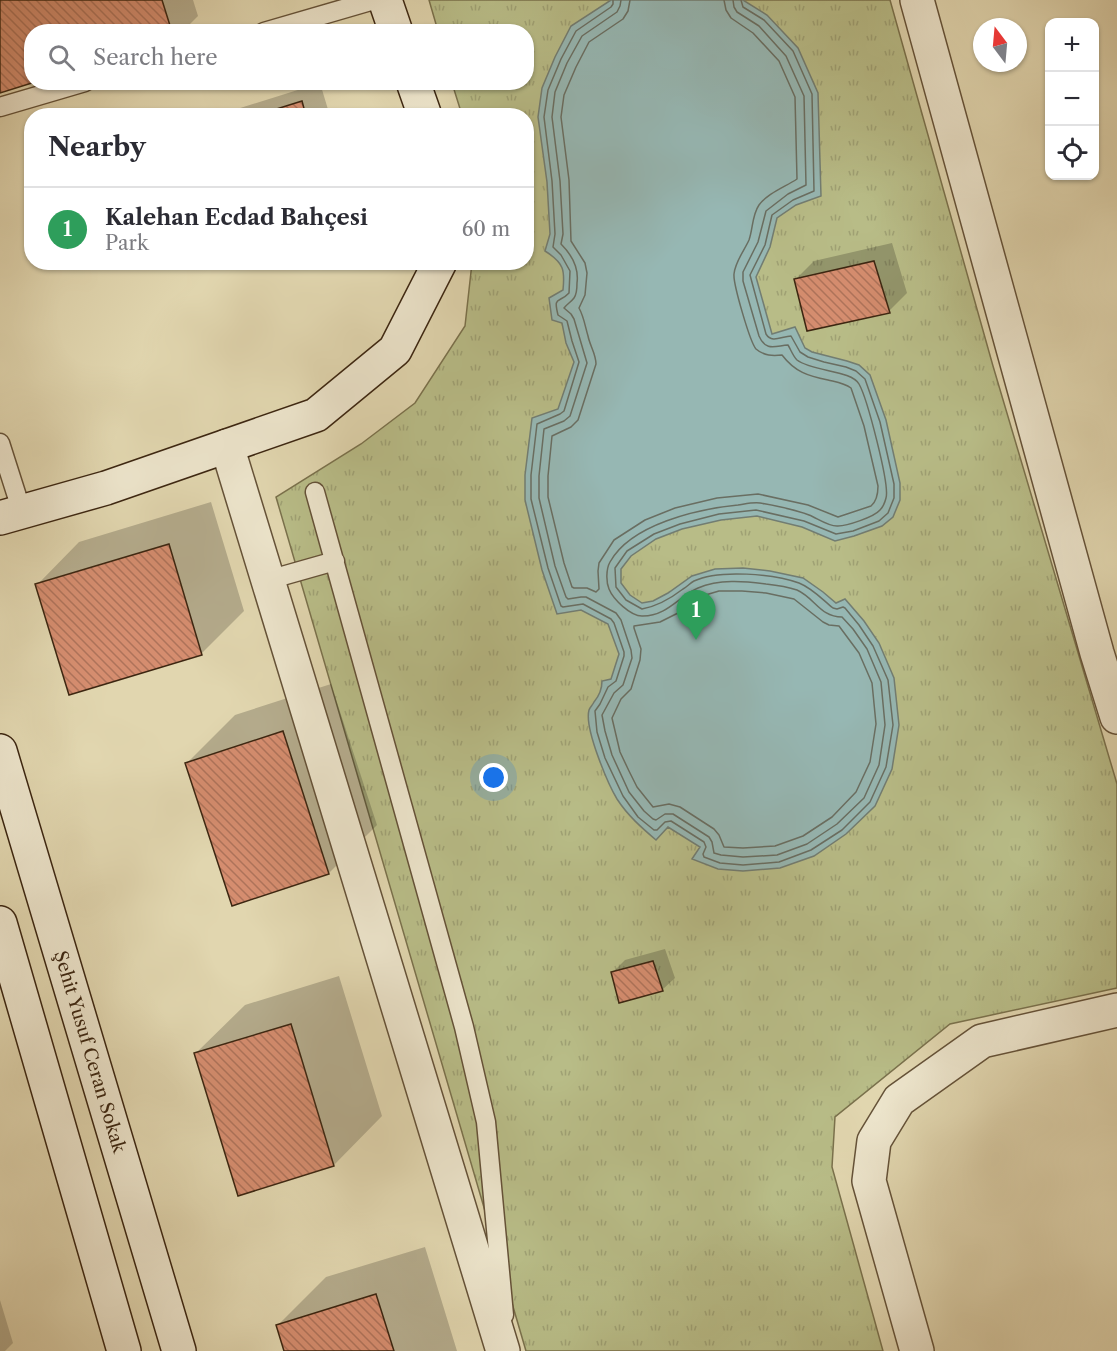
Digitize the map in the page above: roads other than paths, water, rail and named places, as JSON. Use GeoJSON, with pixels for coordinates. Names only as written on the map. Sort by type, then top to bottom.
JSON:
{"type":"FeatureCollection","features":[{"type":"Feature","properties":{"kind":"street"},"geometry":{"type":"LineString","coordinates":[[385,0],[393,24]]}},
{"type":"Feature","properties":{"kind":"street"},"geometry":{"type":"LineString","coordinates":[[917,0],[1097,653],[1117,717]]}},
{"type":"Feature","properties":{"kind":"street"},"geometry":{"type":"LineString","coordinates":[[416,90],[421,108]]}},
{"type":"Feature","properties":{"kind":"street"},"geometry":{"type":"LineString","coordinates":[[11,515],[106,488],[316,415],[395,350],[436,270]]}},
{"type":"Feature","properties":{"kind":"street"},"geometry":{"type":"LineString","coordinates":[[227,446],[506,1351]]}},
{"type":"Feature","properties":{"kind":"street","name":"Şehit Yusuf Ceran Sokak"},"geometry":{"type":"LineString","coordinates":[[0,751],[179,1351]]}},
{"type":"Feature","properties":{"kind":"street"},"geometry":{"type":"LineString","coordinates":[[0,923],[124,1351]]}},
{"type":"Feature","properties":{"kind":"street"},"geometry":{"type":"LineString","coordinates":[[917,1351],[869,1181],[874,1141],[899,1100],[982,1041],[1117,1010]]}},
{"type":"Feature","properties":{"kind":"lane"},"geometry":{"type":"LineString","coordinates":[[292,24],[374,0]]}},
{"type":"Feature","properties":{"kind":"lane"},"geometry":{"type":"LineString","coordinates":[[0,107],[58,90]]}},
{"type":"Feature","properties":{"kind":"lane"},"geometry":{"type":"LineString","coordinates":[[0,443],[11,515]]}},
{"type":"Feature","properties":{"kind":"lane"},"geometry":{"type":"LineString","coordinates":[[315,492],[464,1027],[486,1122],[506,1351]]}},
{"type":"Feature","properties":{"kind":"lane"},"geometry":{"type":"LineString","coordinates":[[268,580],[335,561]]}},
{"type":"Feature","properties":{"kind":"water"},"geometry":{"type":"Polygon","coordinates":[[[611,0],[743,0],[767,15],[798,48],[818,93],[821,196],[796,205],[777,218],[770,247],[756,277],[772,334],[795,327],[805,348],[859,365],[870,375],[886,420],[900,483],[900,500],[893,517],[882,526],[854,536],[835,541],[802,527],[757,516],[721,520],[682,529],[656,539],[631,556],[621,569],[621,583],[630,595],[642,603],[653,601],[668,593],[692,576],[715,569],[743,568],[803,578],[836,603],[845,599],[879,643],[894,678],[899,725],[892,769],[875,806],[846,834],[814,856],[780,868],[743,871],[718,869],[692,859],[700,847],[668,827],[656,840],[621,805],[598,756],[588,718],[589,710],[599,695],[602,681],[611,679],[619,654],[608,624],[581,610],[557,614],[542,570],[525,500],[525,475],[532,418],[558,409],[574,362],[566,343],[562,323],[552,320],[549,298],[563,290],[564,277],[560,263],[545,251],[550,234],[547,182],[538,117],[542,88],[571,26],[611,0]]]}},
{"type":"Feature","properties":{"kind":"place","name":"Kalehan Ecdad Bahçesi"},"geometry":{"type":"Point","coordinates":[696,640]}}]}
